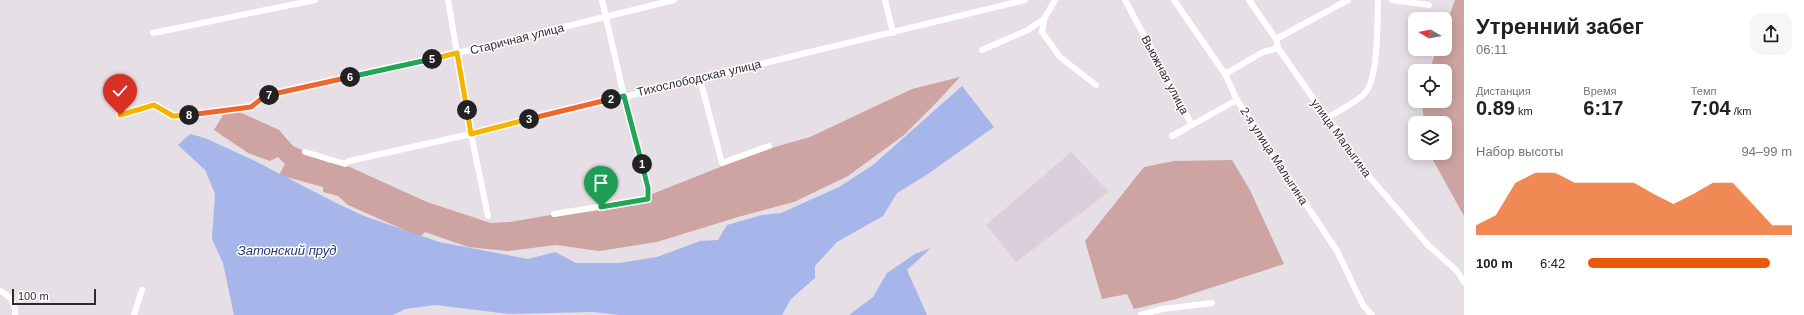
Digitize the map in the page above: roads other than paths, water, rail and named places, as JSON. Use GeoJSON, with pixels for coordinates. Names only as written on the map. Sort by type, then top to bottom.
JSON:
{"type":"FeatureCollection","features":[{"type":"Feature","properties":{"kind":"street"},"geometry":{"type":"LineString","coordinates":[[153,33],[315,0]]}},
{"type":"Feature","properties":{"kind":"street"},"geometry":{"type":"LineString","coordinates":[[448,0],[471,134],[488,216]]}},
{"type":"Feature","properties":{"kind":"street"},"geometry":{"type":"LineString","coordinates":[[554,214],[648,199],[648,188],[624,96],[602,0]]}},
{"type":"Feature","properties":{"kind":"street","name":"Старичная улица"},"geometry":{"type":"LineString","coordinates":[[120,115],[154,105],[173,116],[251,107],[265,96],[457,53],[674,0]]}},
{"type":"Feature","properties":{"kind":"street"},"geometry":{"type":"LineString","coordinates":[[885,0],[893,33]]}},
{"type":"Feature","properties":{"kind":"street","name":"Тихослободская улица"},"geometry":{"type":"LineString","coordinates":[[305,152],[345,164],[350,161],[471,134],[1025,0]]}},
{"type":"Feature","properties":{"kind":"street"},"geometry":{"type":"LineString","coordinates":[[1055,0],[1044,19],[1042,32],[1060,57],[1096,85]]}},
{"type":"Feature","properties":{"kind":"street","name":"Вьюжная улица"},"geometry":{"type":"LineString","coordinates":[[1125,0],[1192,125],[1237,100]]}},
{"type":"Feature","properties":{"kind":"street","name":"2-я улица Малыгина"},"geometry":{"type":"LineString","coordinates":[[1174,0],[1225,74],[1237,100],[1337,251],[1363,304],[1372,315]]}},
{"type":"Feature","properties":{"kind":"street","name":"улица Малыгина"},"geometry":{"type":"LineString","coordinates":[[1249,0],[1276,39],[1278,48],[1332,124],[1355,160],[1428,245],[1457,271],[1464,282]]}},
{"type":"Feature","properties":{"kind":"street"},"geometry":{"type":"LineString","coordinates":[[1276,39],[1348,0]]}},
{"type":"Feature","properties":{"kind":"street"},"geometry":{"type":"LineString","coordinates":[[1327,118],[1365,94],[1371,83],[1377,38],[1378,0]]}},
{"type":"Feature","properties":{"kind":"street"},"geometry":{"type":"LineString","coordinates":[[1392,0],[1429,5]]}},
{"type":"Feature","properties":{"kind":"street"},"geometry":{"type":"LineString","coordinates":[[982,50],[1028,30],[1044,19]]}},
{"type":"Feature","properties":{"kind":"street"},"geometry":{"type":"LineString","coordinates":[[1225,74],[1263,52],[1278,48]]}},
{"type":"Feature","properties":{"kind":"street"},"geometry":{"type":"LineString","coordinates":[[700,79],[722,163],[769,146]]}},
{"type":"Feature","properties":{"kind":"street"},"geometry":{"type":"LineString","coordinates":[[1172,136],[1192,125]]}},
{"type":"Feature","properties":{"kind":"street"},"geometry":{"type":"LineString","coordinates":[[134,315],[142,290]]}},
{"type":"Feature","properties":{"kind":"street"},"geometry":{"type":"LineString","coordinates":[[0,291],[8,295],[15,309],[15,315]]}},
{"type":"Feature","properties":{"kind":"street"},"geometry":{"type":"LineString","coordinates":[[1141,315],[1162,310],[1212,303]]}},
{"type":"Feature","properties":{"kind":"water","name":"Затонский пруд"},"geometry":{"type":"Polygon","coordinates":[[[962,86],[994,127],[925,176],[897,193],[883,216],[837,242],[815,266],[815,278],[791,299],[782,315],[619,315],[593,312],[509,314],[435,305],[405,309],[393,315],[234,315],[223,263],[212,239],[215,194],[205,170],[178,145],[190,134],[205,138],[255,161],[364,216],[439,242],[528,259],[555,252],[576,263],[619,263],[657,257],[700,241],[718,240],[727,225],[762,215],[781,213],[839,187],[873,165],[962,86]]]}},
{"type":"Feature","properties":{"kind":"water"},"geometry":{"type":"Polygon","coordinates":[[[931,248],[907,270],[927,315],[849,315],[873,297],[887,273],[915,254],[931,248]]]}}]}
